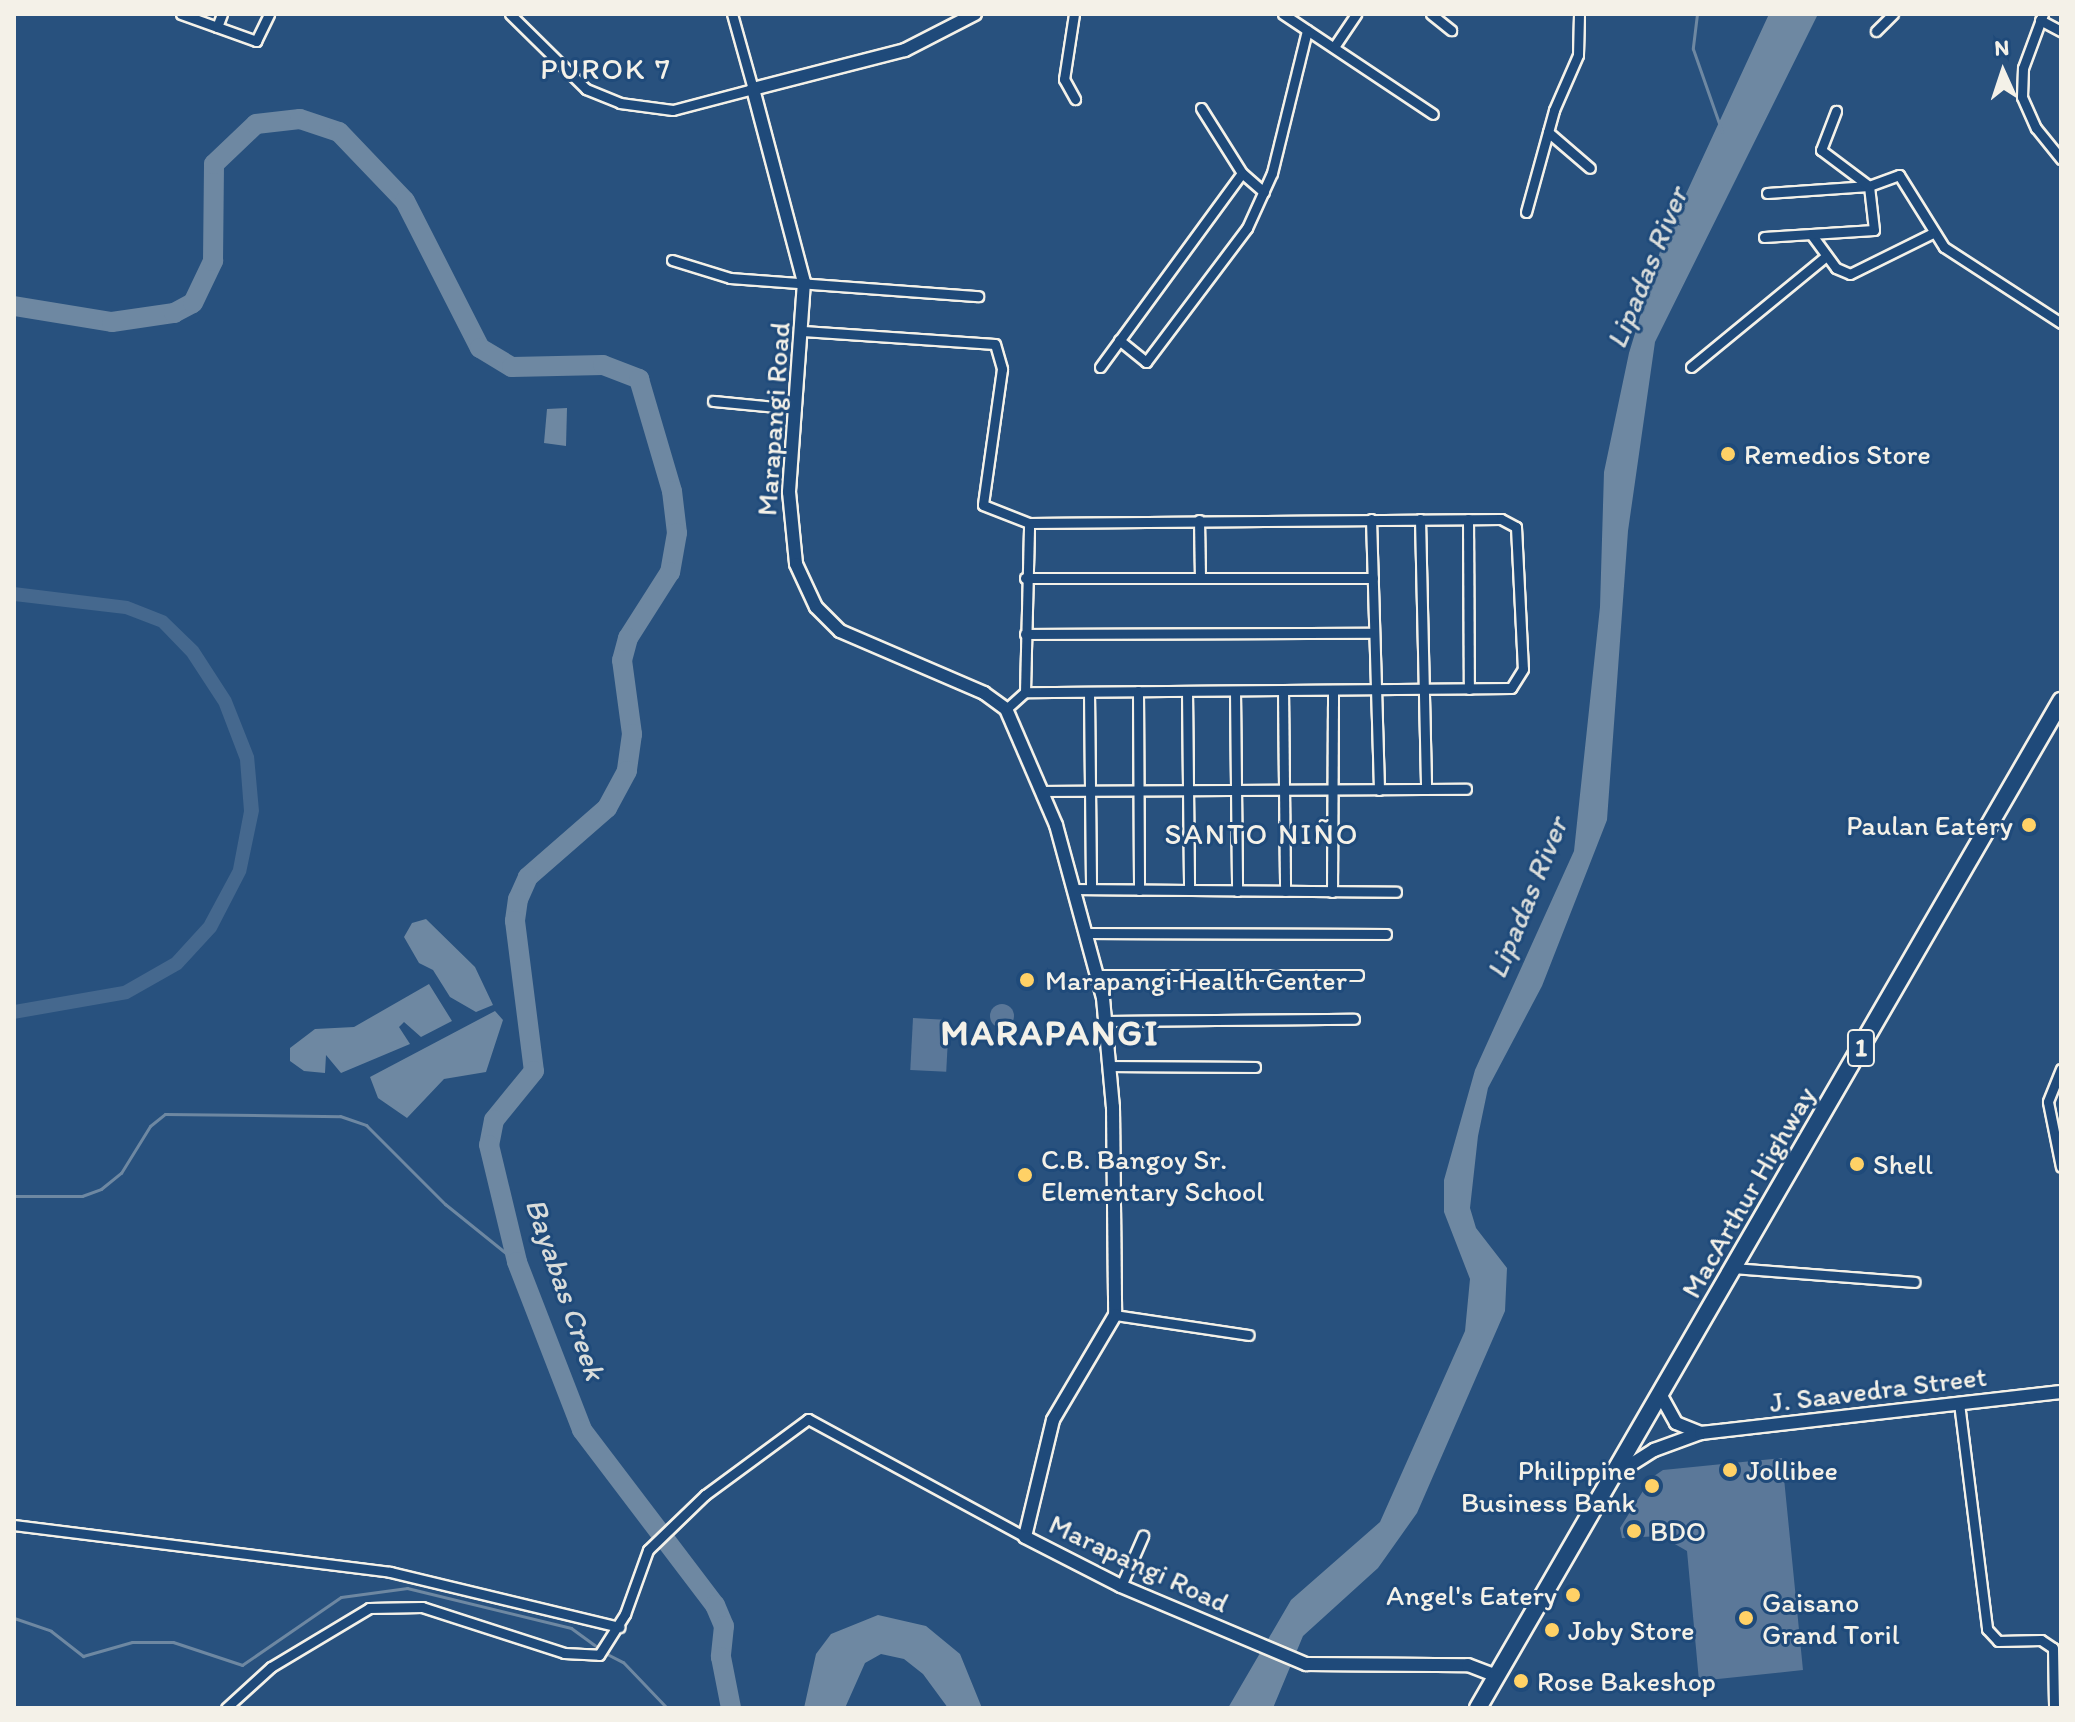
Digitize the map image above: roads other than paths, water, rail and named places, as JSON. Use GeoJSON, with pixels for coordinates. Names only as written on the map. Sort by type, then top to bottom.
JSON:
{"type":"FeatureCollection","features":[{"type":"Feature","properties":{"kind":"highway","name":"MacArthur Highway"},"geometry":{"type":"LineString","coordinates":[[1478,1708],[2061,701]]}},
{"type":"Feature","properties":{"kind":"street"},"geometry":{"type":"LineString","coordinates":[[181,14],[256,41],[269,14]]}},
{"type":"Feature","properties":{"kind":"street"},"geometry":{"type":"LineString","coordinates":[[217,27],[222,14]]}},
{"type":"Feature","properties":{"kind":"street"},"geometry":{"type":"LineString","coordinates":[[510,14],[586,89],[620,103],[682,109],[905,50],[975,14]]}},
{"type":"Feature","properties":{"kind":"street"},"geometry":{"type":"LineString","coordinates":[[732,14],[753,89]]}},
{"type":"Feature","properties":{"kind":"street"},"geometry":{"type":"LineString","coordinates":[[1074,14],[1064,79],[1075,99]]}},
{"type":"Feature","properties":{"kind":"street"},"geometry":{"type":"LineString","coordinates":[[1283,14],[1433,114]]}},
{"type":"Feature","properties":{"kind":"street"},"geometry":{"type":"LineString","coordinates":[[1334,47],[1356,14]]}},
{"type":"Feature","properties":{"kind":"street"},"geometry":{"type":"LineString","coordinates":[[1431,14],[1451,30]]}},
{"type":"Feature","properties":{"kind":"street"},"geometry":{"type":"LineString","coordinates":[[1526,212],[1548,132],[1578,55],[1579,14]]}},
{"type":"Feature","properties":{"kind":"street"},"geometry":{"type":"LineString","coordinates":[[1876,31],[1893,14]]}},
{"type":"Feature","properties":{"kind":"street"},"geometry":{"type":"LineString","coordinates":[[2061,31],[2042,17],[2023,68],[2022,97],[2036,128],[2061,159]]}},
{"type":"Feature","properties":{"kind":"street"},"geometry":{"type":"LineString","coordinates":[[1119,340],[1146,362],[1216,274],[1264,192],[1307,30]]}},
{"type":"Feature","properties":{"kind":"street","name":"Marapangi Road"},"geometry":{"type":"LineString","coordinates":[[753,89],[804,282],[789,536],[816,607],[840,631],[984,693],[1006,709]]}},
{"type":"Feature","properties":{"kind":"street"},"geometry":{"type":"LineString","coordinates":[[1201,108],[1242,173],[1264,192]]}},
{"type":"Feature","properties":{"kind":"street"},"geometry":{"type":"LineString","coordinates":[[1764,237],[1874,230],[1869,186],[1821,150],[1836,111]]}},
{"type":"Feature","properties":{"kind":"street"},"geometry":{"type":"LineString","coordinates":[[1548,132],[1590,168]]}},
{"type":"Feature","properties":{"kind":"street"},"geometry":{"type":"LineString","coordinates":[[1100,367],[1242,173]]}},
{"type":"Feature","properties":{"kind":"street"},"geometry":{"type":"LineString","coordinates":[[1767,193],[1869,186],[1899,175],[1933,233],[1954,257],[2061,323]]}},
{"type":"Feature","properties":{"kind":"street"},"geometry":{"type":"LineString","coordinates":[[1811,234],[1826,256],[1843,272],[1858,273],[1933,233]]}},
{"type":"Feature","properties":{"kind":"street"},"geometry":{"type":"LineString","coordinates":[[1691,367],[1826,256]]}},
{"type":"Feature","properties":{"kind":"street"},"geometry":{"type":"LineString","coordinates":[[672,260],[713,275],[978,296]]}},
{"type":"Feature","properties":{"kind":"street"},"geometry":{"type":"LineString","coordinates":[[803,331],[995,344],[1002,369],[983,505],[1029,523],[1506,519],[1516,527],[1523,669],[1511,688],[1025,692],[1006,709],[1042,791],[1075,889],[1106,1021],[1111,1066],[1115,1315],[1249,1335]]}},
{"type":"Feature","properties":{"kind":"street"},"geometry":{"type":"LineString","coordinates":[[713,401],[796,409]]}},
{"type":"Feature","properties":{"kind":"street"},"geometry":{"type":"LineString","coordinates":[[1371,519],[1379,790]]}},
{"type":"Feature","properties":{"kind":"street"},"geometry":{"type":"LineString","coordinates":[[1420,519],[1426,789]]}},
{"type":"Feature","properties":{"kind":"street"},"geometry":{"type":"LineString","coordinates":[[1468,519],[1469,689]]}},
{"type":"Feature","properties":{"kind":"street"},"geometry":{"type":"LineString","coordinates":[[1199,520],[1200,578]]}},
{"type":"Feature","properties":{"kind":"street"},"geometry":{"type":"LineString","coordinates":[[1025,692],[1025,578],[1029,523]]}},
{"type":"Feature","properties":{"kind":"street"},"geometry":{"type":"LineString","coordinates":[[1025,578],[1373,578]]}},
{"type":"Feature","properties":{"kind":"street"},"geometry":{"type":"LineString","coordinates":[[1025,634],[1374,633]]}},
{"type":"Feature","properties":{"kind":"street"},"geometry":{"type":"LineString","coordinates":[[1283,690],[1285,891]]}},
{"type":"Feature","properties":{"kind":"street"},"geometry":{"type":"LineString","coordinates":[[1332,892],[1333,690]]}},
{"type":"Feature","properties":{"kind":"street"},"geometry":{"type":"LineString","coordinates":[[1138,691],[1139,890]]}},
{"type":"Feature","properties":{"kind":"street"},"geometry":{"type":"LineString","coordinates":[[1187,691],[1189,890]]}},
{"type":"Feature","properties":{"kind":"street"},"geometry":{"type":"LineString","coordinates":[[1235,691],[1237,891]]}},
{"type":"Feature","properties":{"kind":"street"},"geometry":{"type":"LineString","coordinates":[[1089,692],[1091,889]]}},
{"type":"Feature","properties":{"kind":"street"},"geometry":{"type":"LineString","coordinates":[[1042,791],[1466,789]]}},
{"type":"Feature","properties":{"kind":"street"},"geometry":{"type":"LineString","coordinates":[[1075,889],[1396,892]]}},
{"type":"Feature","properties":{"kind":"street"},"geometry":{"type":"LineString","coordinates":[[1086,933],[1386,934]]}},
{"type":"Feature","properties":{"kind":"street"},"geometry":{"type":"LineString","coordinates":[[1097,975],[1358,975]]}},
{"type":"Feature","properties":{"kind":"street"},"geometry":{"type":"LineString","coordinates":[[1106,1021],[1354,1019]]}},
{"type":"Feature","properties":{"kind":"street"},"geometry":{"type":"LineString","coordinates":[[1111,1066],[1255,1067]]}},
{"type":"Feature","properties":{"kind":"street"},"geometry":{"type":"LineString","coordinates":[[2061,1069],[2048,1102],[2061,1167]]}},
{"type":"Feature","properties":{"kind":"street"},"geometry":{"type":"LineString","coordinates":[[1734,1268],[1914,1282]]}},
{"type":"Feature","properties":{"kind":"street","name":"Marapangi Road"},"geometry":{"type":"LineString","coordinates":[[1115,1315],[1053,1420],[1025,1537],[1121,1586],[1294,1660],[1347,1669],[1468,1665],[1497,1676]]}},
{"type":"Feature","properties":{"kind":"street","name":"J. Saavedra Street"},"geometry":{"type":"LineString","coordinates":[[1612,1477],[1654,1450],[1701,1433],[2061,1392]]}},
{"type":"Feature","properties":{"kind":"street"},"geometry":{"type":"LineString","coordinates":[[1660,1394],[1676,1423],[1701,1433]]}},
{"type":"Feature","properties":{"kind":"street"},"geometry":{"type":"LineString","coordinates":[[1959,1403],[1987,1629],[1998,1641],[2041,1640],[2053,1648],[2054,1708]]}},
{"type":"Feature","properties":{"kind":"street"},"geometry":{"type":"LineString","coordinates":[[226,1708],[271,1667],[369,1608],[422,1607],[564,1653],[602,1651],[619,1627],[648,1550],[680,1518],[808,1419],[1025,1537]]}},
{"type":"Feature","properties":{"kind":"street"},"geometry":{"type":"LineString","coordinates":[[14,1525],[390,1572],[619,1627]]}},
{"type":"Feature","properties":{"kind":"street"},"geometry":{"type":"LineString","coordinates":[[1121,1586],[1143,1536]]}},
{"type":"Feature","properties":{"kind":"waterway"},"geometry":{"type":"LineString","coordinates":[[1697,14],[1693,49],[1722,132]]}},
{"type":"Feature","properties":{"kind":"waterway","name":"Bayabas Creek"},"geometry":{"type":"LineString","coordinates":[[14,306],[112,322],[174,313],[193,303],[213,261],[214,164],[256,124],[300,119],[339,132],[405,201],[480,348],[512,367],[603,365],[639,379],[672,491],[677,533],[670,572],[628,638],[622,660],[632,734],[627,771],[607,808],[528,877],[518,899],[515,921],[534,1071],[494,1120],[489,1145],[517,1262],[582,1430],[715,1605],[724,1626],[721,1657],[731,1708]]}},
{"type":"Feature","properties":{"kind":"waterway"},"geometry":{"type":"LineString","coordinates":[[14,1196],[82,1196],[101,1189],[121,1173],[150,1126],[165,1114],[340,1116],[366,1125],[445,1204],[517,1262]]}},
{"type":"Feature","properties":{"kind":"waterway"},"geometry":{"type":"LineString","coordinates":[[14,1618],[51,1631],[83,1656],[132,1642],[173,1642],[242,1665],[341,1597],[407,1588],[571,1628],[599,1648]]}},
{"type":"Feature","properties":{"kind":"waterway"},"geometry":{"type":"LineString","coordinates":[[605,1653],[623,1662],[667,1708]]}},
{"type":"Feature","properties":{"kind":"place","name":"Remedios Store"},"geometry":{"type":"Point","coordinates":[1728,454]}},
{"type":"Feature","properties":{"kind":"place","name":"Paulan Eatery"},"geometry":{"type":"Point","coordinates":[2029,825]}},
{"type":"Feature","properties":{"kind":"place","name":"Marapangi Health Center"},"geometry":{"type":"Point","coordinates":[1027,980]}},
{"type":"Feature","properties":{"kind":"place","name":"Shell"},"geometry":{"type":"Point","coordinates":[1857,1164]}},
{"type":"Feature","properties":{"kind":"place","name":"C.B. Bangoy Sr. Elementary School"},"geometry":{"type":"Point","coordinates":[1025,1175]}},
{"type":"Feature","properties":{"kind":"place","name":"Jollibee"},"geometry":{"type":"Point","coordinates":[1730,1470]}},
{"type":"Feature","properties":{"kind":"place","name":"Philippine Business Bank"},"geometry":{"type":"Point","coordinates":[1652,1486]}},
{"type":"Feature","properties":{"kind":"place","name":"BDO"},"geometry":{"type":"Point","coordinates":[1634,1531]}},
{"type":"Feature","properties":{"kind":"place","name":"Angel's Eatery"},"geometry":{"type":"Point","coordinates":[1573,1595]}},
{"type":"Feature","properties":{"kind":"place","name":"Gaisano Grand Toril"},"geometry":{"type":"Point","coordinates":[1746,1618]}},
{"type":"Feature","properties":{"kind":"place","name":"Joby Store"},"geometry":{"type":"Point","coordinates":[1552,1630]}},
{"type":"Feature","properties":{"kind":"place","name":"Rose Bakeshop"},"geometry":{"type":"Point","coordinates":[1521,1681]}},
{"type":"Feature","properties":{"kind":"district","name":"PUROK 7"},"geometry":{"type":"Point","coordinates":[606,69]}},
{"type":"Feature","properties":{"kind":"district","name":"SANTO NIÑO"},"geometry":{"type":"Point","coordinates":[1262,834]}},
{"type":"Feature","properties":{"kind":"district","name":"MARAPANGI"},"geometry":{"type":"Point","coordinates":[1050,1033]}},
{"type":"Feature","properties":{"kind":"water label","name":"Lipadas River"},"geometry":{"type":"Point","coordinates":[1647,268]}},
{"type":"Feature","properties":{"kind":"water label","name":"Lipadas River"},"geometry":{"type":"Point","coordinates":[1527,898]}}]}
